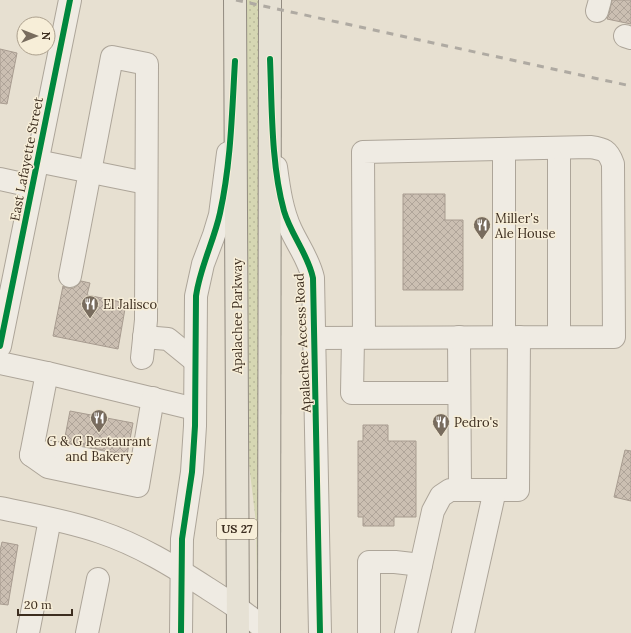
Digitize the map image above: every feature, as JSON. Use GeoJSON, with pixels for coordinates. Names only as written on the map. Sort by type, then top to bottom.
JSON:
{"type":"FeatureCollection","features":[{"type":"Feature","properties":{"kind":"main road","name":"Apalachee Parkway"},"geometry":{"type":"LineString","coordinates":[[235,0],[238,633]]}},
{"type":"Feature","properties":{"kind":"main road","name":"US 27"},"geometry":{"type":"LineString","coordinates":[[269,633],[270,0]]}},
{"type":"Feature","properties":{"kind":"street","name":"East Lafayette Street"},"geometry":{"type":"LineString","coordinates":[[0,346],[70,0]]}},
{"type":"Feature","properties":{"kind":"street"},"geometry":{"type":"LineString","coordinates":[[70,276],[112,57],[147,64],[146,320],[143,347],[168,339],[195,317]]}},
{"type":"Feature","properties":{"kind":"street","name":"Apalachee Access Road"},"geometry":{"type":"LineString","coordinates":[[270,59],[275,150],[279,187],[284,212],[290,228],[309,262],[314,286],[320,633]]}},
{"type":"Feature","properties":{"kind":"street"},"geometry":{"type":"LineString","coordinates":[[182,633],[182,539],[192,472],[195,408],[195,317],[198,285],[203,264],[214,235],[224,191],[230,136],[235,60]]}},
{"type":"Feature","properties":{"kind":"street"},"geometry":{"type":"LineString","coordinates":[[315,338],[358,338],[459,338],[614,337],[613,164],[610,155],[602,149],[559,148],[363,152],[358,338],[352,393],[459,393]]}},
{"type":"Feature","properties":{"kind":"street"},"geometry":{"type":"LineString","coordinates":[[559,148],[559,337]]}},
{"type":"Feature","properties":{"kind":"street"},"geometry":{"type":"LineString","coordinates":[[406,633],[433,511],[441,496],[450,490],[518,490],[504,149]]}},
{"type":"Feature","properties":{"kind":"street"},"geometry":{"type":"LineString","coordinates":[[37,161],[146,183]]}},
{"type":"Feature","properties":{"kind":"street"},"geometry":{"type":"LineString","coordinates":[[0,179],[32,186]]}},
{"type":"Feature","properties":{"kind":"street"},"geometry":{"type":"LineString","coordinates":[[459,338],[460,490]]}},
{"type":"Feature","properties":{"kind":"street"},"geometry":{"type":"LineString","coordinates":[[168,339],[195,361]]}},
{"type":"Feature","properties":{"kind":"street"},"geometry":{"type":"LineString","coordinates":[[0,363],[195,408]]}},
{"type":"Feature","properties":{"kind":"street"},"geometry":{"type":"LineString","coordinates":[[47,373],[30,455],[48,466],[139,478],[153,398]]}},
{"type":"Feature","properties":{"kind":"street"},"geometry":{"type":"LineString","coordinates":[[463,633],[495,490]]}},
{"type":"Feature","properties":{"kind":"street"},"geometry":{"type":"LineString","coordinates":[[0,508],[78,525],[107,534],[158,557],[238,608],[255,620],[269,633]]}},
{"type":"Feature","properties":{"kind":"street"},"geometry":{"type":"LineString","coordinates":[[28,633],[50,519]]}},
{"type":"Feature","properties":{"kind":"street"},"geometry":{"type":"LineString","coordinates":[[369,633],[369,562],[395,562],[421,565]]}},
{"type":"Feature","properties":{"kind":"street"},"geometry":{"type":"LineString","coordinates":[[87,633],[98,579]]}},
{"type":"Feature","properties":{"kind":"green space"},"geometry":{"type":"Polygon","coordinates":[[[246,0],[260,0],[258,582],[256,523],[247,447],[246,0]]]}},
{"type":"Feature","properties":{"kind":"building"},"geometry":{"type":"Polygon","coordinates":[[[612,0],[631,0],[631,24],[607,19],[612,0]]]}},
{"type":"Feature","properties":{"kind":"building"},"geometry":{"type":"Polygon","coordinates":[[[0,49],[16,53],[16,56],[7,104],[0,103],[0,49]]]}},
{"type":"Feature","properties":{"kind":"building"},"geometry":{"type":"Polygon","coordinates":[[[403,194],[445,194],[445,220],[463,220],[463,290],[403,290],[403,194]]]}},
{"type":"Feature","properties":{"kind":"building","name":"El Jalisco"},"geometry":{"type":"Polygon","coordinates":[[[81,281],[90,283],[87,295],[126,303],[118,349],[53,336],[63,286],[74,288],[81,281]]]}},
{"type":"Feature","properties":{"kind":"building","name":"G & G Restaurant and Bakery"},"geometry":{"type":"Polygon","coordinates":[[[70,411],[133,423],[127,455],[64,442],[70,411]]]}},
{"type":"Feature","properties":{"kind":"building"},"geometry":{"type":"Polygon","coordinates":[[[363,425],[388,425],[388,441],[416,441],[416,517],[394,517],[394,526],[363,526],[363,517],[358,517],[358,441],[363,441],[363,425]]]}},
{"type":"Feature","properties":{"kind":"building"},"geometry":{"type":"Polygon","coordinates":[[[625,450],[631,451],[631,501],[614,497],[625,450]]]}},
{"type":"Feature","properties":{"kind":"building"},"geometry":{"type":"Polygon","coordinates":[[[2,542],[18,545],[8,605],[0,604],[0,551],[2,542]]]}},
{"type":"Feature","properties":{"kind":"railway"},"geometry":{"type":"LineString","coordinates":[[236,0],[631,86]]}},
{"type":"Feature","properties":{"kind":"cycle path"},"geometry":{"type":"LineString","coordinates":[[0,346],[70,0]]}},
{"type":"Feature","properties":{"kind":"cycle path"},"geometry":{"type":"LineString","coordinates":[[270,59],[274,155],[280,193],[287,220],[311,269],[313,278],[320,633]]}},
{"type":"Feature","properties":{"kind":"cycle path"},"geometry":{"type":"LineString","coordinates":[[181,633],[182,539],[192,472],[195,426],[196,296],[224,194],[227,175],[235,61]]}},
{"type":"Feature","properties":{"kind":"place","name":"Miller's Ale House"},"geometry":{"type":"Point","coordinates":[482,240]}},
{"type":"Feature","properties":{"kind":"place","name":"El Jalisco"},"geometry":{"type":"Point","coordinates":[90,319]}},
{"type":"Feature","properties":{"kind":"place","name":"G & G Restaurant and Bakery"},"geometry":{"type":"Point","coordinates":[99,433]}},
{"type":"Feature","properties":{"kind":"place","name":"Pedro's"},"geometry":{"type":"Point","coordinates":[441,437]}}]}
